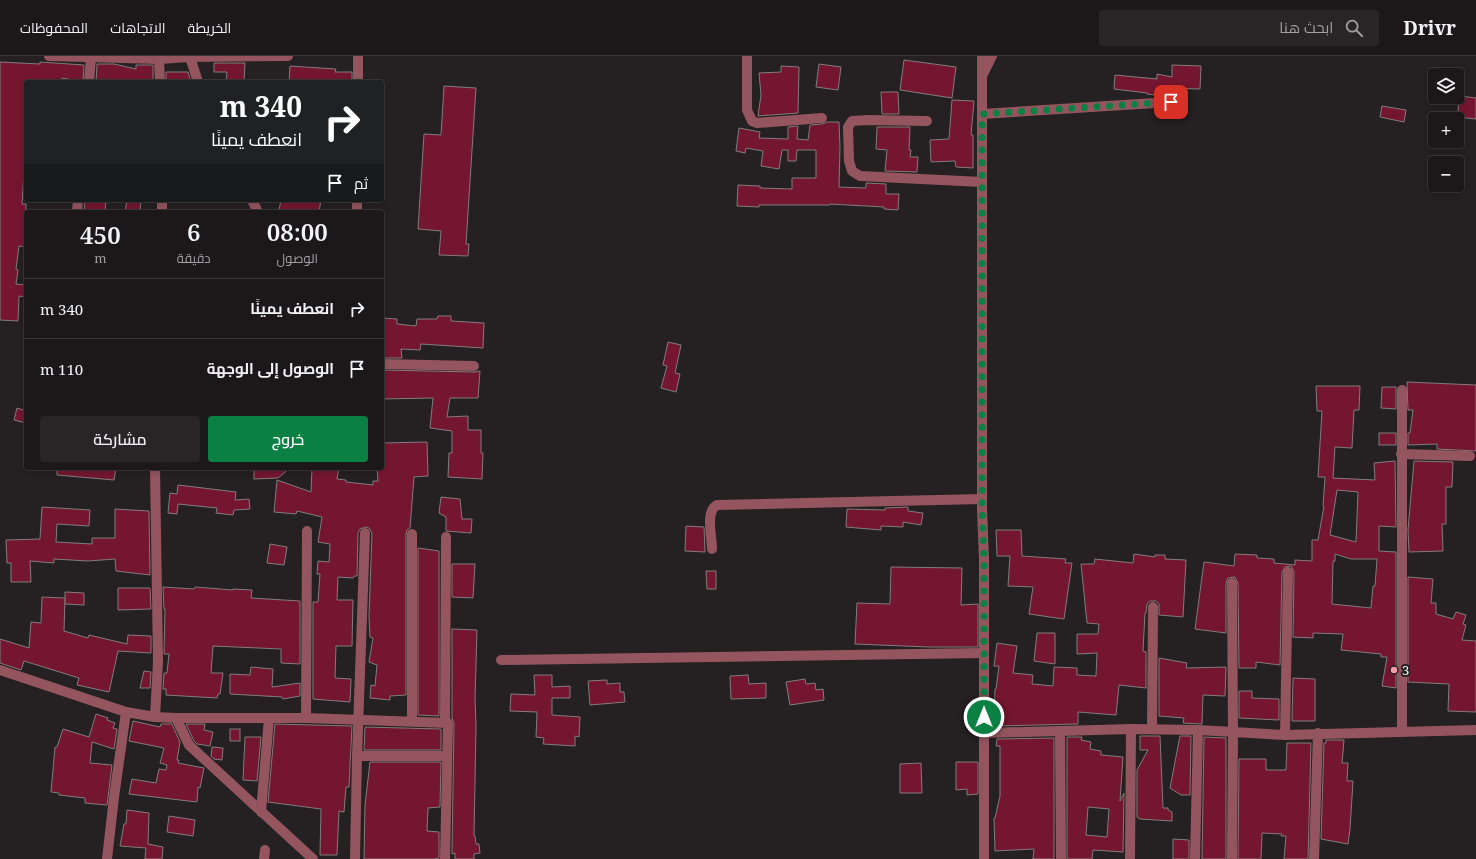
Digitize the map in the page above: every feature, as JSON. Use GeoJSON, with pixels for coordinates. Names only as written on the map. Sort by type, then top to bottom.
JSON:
{"type":"FeatureCollection","features":[{"type":"Feature","properties":{"kind":"street"},"geometry":{"type":"LineString","coordinates":[[49,56],[159,59],[190,57],[288,56]]}},
{"type":"Feature","properties":{"kind":"street"},"geometry":{"type":"LineString","coordinates":[[358,56],[358,80]]}},
{"type":"Feature","properties":{"kind":"street"},"geometry":{"type":"LineString","coordinates":[[747,56],[747,110],[752,121],[757,123],[822,118]]}},
{"type":"Feature","properties":{"kind":"street"},"geometry":{"type":"LineString","coordinates":[[982,56],[984,859]]}},
{"type":"Feature","properties":{"kind":"street"},"geometry":{"type":"LineString","coordinates":[[982,76],[992,56]]}},
{"type":"Feature","properties":{"kind":"street"},"geometry":{"type":"LineString","coordinates":[[190,57],[197,80]]}},
{"type":"Feature","properties":{"kind":"street"},"geometry":{"type":"LineString","coordinates":[[88,80],[91,58]]}},
{"type":"Feature","properties":{"kind":"street"},"geometry":{"type":"LineString","coordinates":[[159,59],[160,80]]}},
{"type":"Feature","properties":{"kind":"street"},"geometry":{"type":"LineString","coordinates":[[982,114],[1171,102]]}},
{"type":"Feature","properties":{"kind":"street"},"geometry":{"type":"LineString","coordinates":[[927,121],[852,121],[848,127],[849,161],[852,171],[860,176],[982,182]]}},
{"type":"Feature","properties":{"kind":"street"},"geometry":{"type":"LineString","coordinates":[[384,364],[474,366]]}},
{"type":"Feature","properties":{"kind":"street"},"geometry":{"type":"LineString","coordinates":[[1402,390],[1402,731]]}},
{"type":"Feature","properties":{"kind":"street"},"geometry":{"type":"LineString","coordinates":[[1402,454],[1470,456]]}},
{"type":"Feature","properties":{"kind":"street"},"geometry":{"type":"LineString","coordinates":[[155,470],[158,661],[155,717]]}},
{"type":"Feature","properties":{"kind":"street"},"geometry":{"type":"LineString","coordinates":[[712,549],[710,515],[713,507],[717,505],[982,499]]}},
{"type":"Feature","properties":{"kind":"street"},"geometry":{"type":"LineString","coordinates":[[306,718],[307,531]]}},
{"type":"Feature","properties":{"kind":"street"},"geometry":{"type":"LineString","coordinates":[[355,859],[365,533]]}},
{"type":"Feature","properties":{"kind":"street"},"geometry":{"type":"LineString","coordinates":[[412,534],[412,721]]}},
{"type":"Feature","properties":{"kind":"street"},"geometry":{"type":"LineString","coordinates":[[445,859],[448,723],[446,723],[446,537]]}},
{"type":"Feature","properties":{"kind":"street"},"geometry":{"type":"LineString","coordinates":[[1285,735],[1288,572]]}},
{"type":"Feature","properties":{"kind":"street"},"geometry":{"type":"LineString","coordinates":[[1232,583],[1232,859]]}},
{"type":"Feature","properties":{"kind":"street"},"geometry":{"type":"LineString","coordinates":[[1152,729],[1153,607]]}},
{"type":"Feature","properties":{"kind":"street"},"geometry":{"type":"LineString","coordinates":[[501,660],[984,653]]}},
{"type":"Feature","properties":{"kind":"street"},"geometry":{"type":"LineString","coordinates":[[0,670],[126,712],[155,717],[306,718],[446,723]]}},
{"type":"Feature","properties":{"kind":"street"},"geometry":{"type":"LineString","coordinates":[[107,859],[126,712]]}},
{"type":"Feature","properties":{"kind":"street"},"geometry":{"type":"LineString","coordinates":[[176,718],[189,745],[313,859]]}},
{"type":"Feature","properties":{"kind":"street"},"geometry":{"type":"LineString","coordinates":[[261,812],[269,718]]}},
{"type":"Feature","properties":{"kind":"street"},"geometry":{"type":"LineString","coordinates":[[1130,859],[1131,729]]}},
{"type":"Feature","properties":{"kind":"street"},"geometry":{"type":"LineString","coordinates":[[984,733],[1152,729],[1285,735],[1476,730]]}},
{"type":"Feature","properties":{"kind":"street"},"geometry":{"type":"LineString","coordinates":[[1195,859],[1198,730]]}},
{"type":"Feature","properties":{"kind":"street"},"geometry":{"type":"LineString","coordinates":[[1060,731],[1061,859]]}},
{"type":"Feature","properties":{"kind":"street"},"geometry":{"type":"LineString","coordinates":[[1314,859],[1318,733]]}},
{"type":"Feature","properties":{"kind":"street"},"geometry":{"type":"LineString","coordinates":[[357,756],[447,756]]}},
{"type":"Feature","properties":{"kind":"building"},"geometry":{"type":"Polygon","coordinates":[[[904,60],[956,67],[952,98],[900,90],[904,60]]]}},
{"type":"Feature","properties":{"kind":"building"},"geometry":{"type":"Polygon","coordinates":[[[0,62],[40,64],[40,62],[84,65],[83,80],[62,78],[62,80],[24,80],[24,172],[22,204],[26,204],[26,210],[24,210],[24,247],[19,246],[16,284],[24,285],[24,297],[19,296],[18,321],[0,320],[0,62]]]}},
{"type":"Feature","properties":{"kind":"building"},"geometry":{"type":"Polygon","coordinates":[[[214,63],[245,63],[244,80],[226,80],[227,72],[214,72],[214,63]]]}},
{"type":"Feature","properties":{"kind":"building"},"geometry":{"type":"Polygon","coordinates":[[[97,64],[114,64],[136,69],[136,65],[153,65],[153,80],[96,80],[97,64]]]}},
{"type":"Feature","properties":{"kind":"building"},"geometry":{"type":"Polygon","coordinates":[[[819,64],[841,67],[838,90],[816,87],[819,64]]]}},
{"type":"Feature","properties":{"kind":"building"},"geometry":{"type":"Polygon","coordinates":[[[1172,65],[1201,66],[1200,89],[1168,88],[1167,96],[1163,96],[1114,89],[1115,75],[1157,79],[1157,74],[1172,77],[1172,65]]]}},
{"type":"Feature","properties":{"kind":"building"},"geometry":{"type":"Polygon","coordinates":[[[290,66],[336,69],[335,72],[352,72],[352,80],[289,80],[290,66]]]}},
{"type":"Feature","properties":{"kind":"building"},"geometry":{"type":"Polygon","coordinates":[[[781,66],[799,67],[798,113],[758,116],[761,95],[759,73],[781,72],[781,66]]]}},
{"type":"Feature","properties":{"kind":"building"},"geometry":{"type":"Polygon","coordinates":[[[166,72],[188,72],[190,80],[166,80],[166,72]]]}},
{"type":"Feature","properties":{"kind":"building"},"geometry":{"type":"Polygon","coordinates":[[[444,86],[476,88],[466,244],[469,244],[468,256],[439,255],[441,231],[418,229],[424,134],[441,135],[444,86]]]}},
{"type":"Feature","properties":{"kind":"building"},"geometry":{"type":"Polygon","coordinates":[[[881,92],[898,92],[899,114],[882,114],[881,92]]]}},
{"type":"Feature","properties":{"kind":"building"},"geometry":{"type":"Polygon","coordinates":[[[1464,96],[1476,98],[1476,119],[1464,118],[1464,112],[1458,112],[1459,104],[1464,104],[1464,96]]]}},
{"type":"Feature","properties":{"kind":"building"},"geometry":{"type":"Polygon","coordinates":[[[952,100],[974,101],[971,135],[973,135],[973,168],[956,167],[955,161],[931,162],[930,140],[949,139],[952,100]]]}},
{"type":"Feature","properties":{"kind":"building"},"geometry":{"type":"Polygon","coordinates":[[[1382,106],[1406,110],[1404,122],[1380,117],[1382,106]]]}},
{"type":"Feature","properties":{"kind":"building"},"geometry":{"type":"Polygon","coordinates":[[[827,122],[839,122],[839,187],[866,188],[866,183],[886,184],[886,194],[899,194],[898,210],[884,209],[884,207],[830,204],[759,205],[759,207],[737,206],[738,185],[760,186],[760,188],[792,189],[792,178],[816,178],[816,150],[797,150],[796,161],[788,161],[788,150],[782,150],[779,169],[761,166],[763,151],[746,148],[745,153],[736,151],[739,128],[760,132],[759,138],[788,139],[788,127],[798,126],[797,139],[808,140],[810,125],[827,122]]]}},
{"type":"Feature","properties":{"kind":"building"},"geometry":{"type":"Polygon","coordinates":[[[877,127],[910,127],[910,157],[918,157],[917,172],[885,171],[887,150],[876,149],[877,127]]]}},
{"type":"Feature","properties":{"kind":"building"},"geometry":{"type":"Polygon","coordinates":[[[85,202],[106,202],[105,210],[84,210],[85,202]]]}},
{"type":"Feature","properties":{"kind":"building"},"geometry":{"type":"Polygon","coordinates":[[[127,202],[141,202],[140,210],[125,210],[127,202]]]}},
{"type":"Feature","properties":{"kind":"building"},"geometry":{"type":"Polygon","coordinates":[[[281,202],[321,202],[319,210],[279,210],[281,202]]]}},
{"type":"Feature","properties":{"kind":"building"},"geometry":{"type":"Polygon","coordinates":[[[438,316],[451,316],[451,321],[484,323],[483,348],[421,344],[420,350],[401,349],[402,358],[384,358],[384,318],[397,319],[397,324],[416,326],[417,319],[437,319],[438,316]]]}},
{"type":"Feature","properties":{"kind":"building"},"geometry":{"type":"Polygon","coordinates":[[[668,342],[681,345],[675,373],[680,374],[676,392],[661,388],[667,366],[663,365],[668,342]]]}},
{"type":"Feature","properties":{"kind":"building"},"geometry":{"type":"Polygon","coordinates":[[[384,370],[480,371],[478,398],[450,398],[447,417],[468,416],[468,430],[481,430],[481,453],[483,453],[482,479],[448,477],[449,453],[452,453],[452,431],[430,428],[433,398],[384,399],[384,370]]]}},
{"type":"Feature","properties":{"kind":"building"},"geometry":{"type":"Polygon","coordinates":[[[1407,382],[1476,385],[1476,451],[1437,449],[1437,444],[1408,445],[1408,433],[1410,433],[1413,410],[1408,410],[1407,382]]]}},
{"type":"Feature","properties":{"kind":"building"},"geometry":{"type":"Polygon","coordinates":[[[1316,386],[1360,386],[1359,410],[1354,410],[1352,448],[1335,447],[1333,478],[1375,480],[1374,463],[1395,461],[1396,527],[1379,526],[1379,551],[1396,552],[1396,688],[1382,686],[1387,657],[1381,657],[1381,654],[1341,650],[1343,634],[1313,633],[1313,638],[1293,637],[1294,572],[1291,566],[1285,567],[1282,572],[1280,665],[1256,662],[1256,668],[1239,668],[1238,583],[1235,577],[1228,578],[1226,583],[1226,633],[1195,629],[1204,562],[1234,566],[1235,554],[1257,555],[1257,558],[1274,559],[1274,563],[1295,565],[1295,560],[1312,561],[1312,540],[1318,540],[1324,506],[1325,477],[1318,477],[1322,411],[1317,411],[1316,386]],[[1337,490],[1330,535],[1356,542],[1358,492],[1337,490]],[[1335,554],[1335,561],[1333,561],[1332,604],[1371,608],[1373,586],[1375,586],[1377,559],[1351,559],[1335,554]]]}},
{"type":"Feature","properties":{"kind":"building"},"geometry":{"type":"Polygon","coordinates":[[[1382,387],[1396,387],[1396,409],[1381,408],[1382,387]]]}},
{"type":"Feature","properties":{"kind":"building"},"geometry":{"type":"Polygon","coordinates":[[[17,408],[24,410],[24,422],[14,420],[17,408]]]}},
{"type":"Feature","properties":{"kind":"building"},"geometry":{"type":"Polygon","coordinates":[[[1379,433],[1396,433],[1396,445],[1379,445],[1379,433]]]}},
{"type":"Feature","properties":{"kind":"building"},"geometry":{"type":"Polygon","coordinates":[[[427,442],[428,476],[414,477],[410,528],[407,530],[406,534],[406,695],[390,696],[390,700],[370,698],[371,685],[375,686],[377,665],[369,662],[373,638],[370,637],[369,616],[372,533],[369,528],[365,527],[360,529],[358,533],[357,576],[354,576],[353,578],[338,577],[337,600],[353,600],[352,646],[336,646],[335,678],[351,679],[350,702],[313,699],[313,602],[318,602],[320,574],[317,574],[318,561],[329,562],[330,544],[318,542],[322,517],[297,511],[296,514],[274,512],[277,480],[311,492],[312,470],[339,470],[337,479],[346,480],[346,482],[373,485],[373,481],[378,481],[377,470],[384,470],[384,443],[427,442]]]}},
{"type":"Feature","properties":{"kind":"building"},"geometry":{"type":"Polygon","coordinates":[[[1414,461],[1453,462],[1452,487],[1446,487],[1446,524],[1442,524],[1443,551],[1409,552],[1408,530],[1414,461]]]}},
{"type":"Feature","properties":{"kind":"building"},"geometry":{"type":"Polygon","coordinates":[[[57,470],[116,470],[114,480],[57,475],[57,470]]]}},
{"type":"Feature","properties":{"kind":"building"},"geometry":{"type":"Polygon","coordinates":[[[254,470],[288,470],[278,478],[254,479],[254,470]]]}},
{"type":"Feature","properties":{"kind":"building"},"geometry":{"type":"Polygon","coordinates":[[[178,485],[236,492],[235,500],[249,499],[250,509],[234,510],[233,515],[216,513],[217,508],[178,504],[177,514],[168,513],[170,493],[177,494],[178,485]]]}},
{"type":"Feature","properties":{"kind":"building"},"geometry":{"type":"Polygon","coordinates":[[[441,497],[460,499],[462,519],[472,519],[471,533],[446,531],[446,517],[439,513],[441,497]]]}},
{"type":"Feature","properties":{"kind":"building"},"geometry":{"type":"Polygon","coordinates":[[[42,507],[90,510],[89,526],[57,524],[56,542],[92,544],[92,538],[115,538],[115,509],[149,511],[150,575],[116,571],[115,559],[88,561],[54,559],[54,563],[30,561],[31,582],[11,582],[11,563],[7,563],[6,540],[40,539],[42,507]]]}},
{"type":"Feature","properties":{"kind":"building"},"geometry":{"type":"Polygon","coordinates":[[[908,507],[908,511],[923,513],[921,525],[903,522],[903,527],[881,526],[881,530],[846,527],[847,509],[885,510],[885,508],[908,507]]]}},
{"type":"Feature","properties":{"kind":"building"},"geometry":{"type":"Polygon","coordinates":[[[686,526],[704,527],[705,552],[685,551],[686,526]]]}},
{"type":"Feature","properties":{"kind":"building"},"geometry":{"type":"Polygon","coordinates":[[[996,530],[1021,530],[1022,556],[1066,559],[1065,563],[1072,563],[1064,619],[1029,614],[1033,587],[1008,586],[1010,556],[997,556],[996,530]]]}},
{"type":"Feature","properties":{"kind":"building"},"geometry":{"type":"Polygon","coordinates":[[[270,544],[287,547],[284,565],[267,563],[270,544]]]}},
{"type":"Feature","properties":{"kind":"building"},"geometry":{"type":"Polygon","coordinates":[[[418,548],[439,551],[439,716],[418,715],[418,548]]]}},
{"type":"Feature","properties":{"kind":"building"},"geometry":{"type":"Polygon","coordinates":[[[1134,554],[1155,557],[1155,555],[1165,555],[1165,559],[1186,560],[1183,617],[1159,615],[1159,604],[1156,601],[1150,601],[1147,604],[1145,613],[1143,651],[1146,652],[1146,688],[1119,685],[1116,715],[1078,712],[1078,724],[997,726],[998,720],[994,720],[995,689],[999,666],[994,666],[997,643],[1017,646],[1013,673],[1033,675],[1032,684],[1053,686],[1054,667],[1077,668],[1077,675],[1096,676],[1097,653],[1077,654],[1077,634],[1098,634],[1099,624],[1087,623],[1081,564],[1094,564],[1095,559],[1133,563],[1134,554]]]}},
{"type":"Feature","properties":{"kind":"building"},"geometry":{"type":"Polygon","coordinates":[[[452,564],[475,564],[473,598],[452,597],[452,564]]]}},
{"type":"Feature","properties":{"kind":"building"},"geometry":{"type":"Polygon","coordinates":[[[891,567],[962,568],[961,605],[978,604],[978,647],[928,647],[855,644],[857,603],[890,604],[891,567]]]}},
{"type":"Feature","properties":{"kind":"building"},"geometry":{"type":"Polygon","coordinates":[[[706,571],[716,571],[716,589],[707,589],[706,571]]]}},
{"type":"Feature","properties":{"kind":"building"},"geometry":{"type":"Polygon","coordinates":[[[1408,577],[1433,579],[1431,603],[1436,603],[1436,614],[1453,619],[1456,612],[1466,615],[1463,624],[1466,625],[1462,640],[1476,641],[1476,712],[1448,711],[1449,684],[1408,682],[1408,577]]]}},
{"type":"Feature","properties":{"kind":"building"},"geometry":{"type":"Polygon","coordinates":[[[163,587],[252,590],[251,598],[300,601],[300,664],[281,663],[281,649],[213,646],[211,673],[223,673],[220,694],[218,694],[217,698],[166,695],[166,689],[163,689],[164,673],[167,673],[169,654],[164,654],[165,609],[163,587]]]}},
{"type":"Feature","properties":{"kind":"building"},"geometry":{"type":"Polygon","coordinates":[[[118,588],[150,588],[151,609],[118,610],[118,588]]]}},
{"type":"Feature","properties":{"kind":"building"},"geometry":{"type":"Polygon","coordinates":[[[65,592],[84,593],[84,605],[65,604],[65,592]]]}},
{"type":"Feature","properties":{"kind":"building"},"geometry":{"type":"Polygon","coordinates":[[[42,597],[65,598],[64,631],[88,638],[89,635],[127,644],[128,635],[151,636],[151,653],[118,651],[109,692],[77,685],[79,678],[24,661],[21,670],[0,663],[0,639],[29,648],[31,622],[41,623],[42,597]]]}},
{"type":"Feature","properties":{"kind":"building"},"geometry":{"type":"Polygon","coordinates":[[[452,629],[477,630],[474,836],[476,844],[479,844],[480,853],[474,854],[474,859],[455,859],[455,853],[452,854],[454,723],[452,718],[452,629]]]}},
{"type":"Feature","properties":{"kind":"building"},"geometry":{"type":"Polygon","coordinates":[[[1037,633],[1055,633],[1055,664],[1034,661],[1037,633]]]}},
{"type":"Feature","properties":{"kind":"building"},"geometry":{"type":"Polygon","coordinates":[[[1159,658],[1187,663],[1186,668],[1226,667],[1225,696],[1203,695],[1202,724],[1183,723],[1184,718],[1159,716],[1159,658]]]}},
{"type":"Feature","properties":{"kind":"building"},"geometry":{"type":"Polygon","coordinates":[[[251,667],[273,669],[272,687],[300,683],[300,696],[283,699],[282,697],[230,694],[230,674],[250,675],[251,667]]]}},
{"type":"Feature","properties":{"kind":"building"},"geometry":{"type":"Polygon","coordinates":[[[144,671],[151,672],[150,688],[140,688],[144,671]]]}},
{"type":"Feature","properties":{"kind":"building"},"geometry":{"type":"Polygon","coordinates":[[[534,675],[552,675],[552,687],[570,686],[570,698],[552,698],[552,715],[580,717],[579,737],[575,736],[575,746],[543,744],[544,738],[536,737],[537,712],[510,711],[511,694],[535,695],[534,675]]]}},
{"type":"Feature","properties":{"kind":"building"},"geometry":{"type":"Polygon","coordinates":[[[748,675],[749,684],[766,683],[766,698],[731,699],[730,676],[748,675]]]}},
{"type":"Feature","properties":{"kind":"building"},"geometry":{"type":"Polygon","coordinates":[[[1293,678],[1315,679],[1315,721],[1292,721],[1293,678]]]}},
{"type":"Feature","properties":{"kind":"building"},"geometry":{"type":"Polygon","coordinates":[[[805,679],[806,684],[815,683],[816,690],[823,689],[824,700],[790,705],[786,682],[805,679]]]}},
{"type":"Feature","properties":{"kind":"building"},"geometry":{"type":"Polygon","coordinates":[[[607,680],[607,684],[620,683],[620,692],[624,692],[625,702],[590,705],[588,681],[607,680]]]}},
{"type":"Feature","properties":{"kind":"building"},"geometry":{"type":"Polygon","coordinates":[[[1239,691],[1252,691],[1252,698],[1279,699],[1279,720],[1239,718],[1239,691]]]}},
{"type":"Feature","properties":{"kind":"building"},"geometry":{"type":"Polygon","coordinates":[[[96,714],[108,718],[107,720],[115,723],[113,728],[117,729],[114,749],[92,742],[90,763],[112,765],[107,805],[85,803],[85,798],[59,795],[59,793],[51,792],[55,747],[57,747],[63,729],[89,737],[96,714]]]}},
{"type":"Feature","properties":{"kind":"building"},"geometry":{"type":"Polygon","coordinates":[[[133,721],[160,727],[161,724],[172,724],[180,742],[177,760],[179,760],[178,763],[204,768],[200,788],[198,787],[197,802],[129,794],[132,779],[156,783],[159,769],[166,770],[167,765],[160,763],[164,748],[129,741],[133,721]]]}},
{"type":"Feature","properties":{"kind":"building"},"geometry":{"type":"Polygon","coordinates":[[[186,724],[205,724],[204,730],[213,732],[210,746],[197,744],[186,724]]]}},
{"type":"Feature","properties":{"kind":"building"},"geometry":{"type":"Polygon","coordinates":[[[275,724],[352,726],[349,787],[346,787],[344,812],[339,811],[337,855],[320,855],[321,809],[268,802],[275,724]]]}},
{"type":"Feature","properties":{"kind":"building"},"geometry":{"type":"Polygon","coordinates":[[[365,727],[441,729],[441,750],[364,750],[365,727]]]}},
{"type":"Feature","properties":{"kind":"building"},"geometry":{"type":"Polygon","coordinates":[[[230,729],[240,729],[240,741],[230,741],[230,729]]]}},
{"type":"Feature","properties":{"kind":"building"},"geometry":{"type":"Polygon","coordinates":[[[1140,736],[1160,736],[1163,808],[1168,808],[1168,810],[1172,812],[1172,821],[1140,819],[1137,817],[1137,770],[1148,750],[1140,750],[1140,736]]]}},
{"type":"Feature","properties":{"kind":"building"},"geometry":{"type":"Polygon","coordinates":[[[1180,736],[1191,736],[1190,795],[1181,795],[1170,788],[1180,736]]]}},
{"type":"Feature","properties":{"kind":"building"},"geometry":{"type":"Polygon","coordinates":[[[245,737],[261,737],[257,781],[243,780],[245,737]]]}},
{"type":"Feature","properties":{"kind":"building"},"geometry":{"type":"Polygon","coordinates":[[[1067,737],[1082,737],[1081,740],[1091,742],[1090,749],[1101,751],[1101,755],[1123,757],[1120,801],[1124,793],[1123,852],[1093,850],[1092,859],[1067,859],[1067,737]],[[1088,807],[1086,835],[1107,837],[1109,809],[1088,807]]]}},
{"type":"Feature","properties":{"kind":"building"},"geometry":{"type":"Polygon","coordinates":[[[1204,737],[1226,738],[1226,859],[1202,859],[1204,737]]]}},
{"type":"Feature","properties":{"kind":"building"},"geometry":{"type":"Polygon","coordinates":[[[1054,738],[1054,859],[1033,859],[1034,849],[995,851],[994,818],[1000,796],[1000,746],[996,746],[997,739],[1054,738]]]}},
{"type":"Feature","properties":{"kind":"building"},"geometry":{"type":"Polygon","coordinates":[[[1326,740],[1344,740],[1342,763],[1348,763],[1347,781],[1353,781],[1348,844],[1321,839],[1324,743],[1326,743],[1326,740]]]}},
{"type":"Feature","properties":{"kind":"building"},"geometry":{"type":"Polygon","coordinates":[[[1287,743],[1311,743],[1308,859],[1284,859],[1286,836],[1281,836],[1282,834],[1262,833],[1261,859],[1238,859],[1239,759],[1266,759],[1266,770],[1286,770],[1287,743]]]}},
{"type":"Feature","properties":{"kind":"building"},"geometry":{"type":"Polygon","coordinates":[[[212,747],[223,748],[222,760],[214,759],[211,756],[212,747]]]}},
{"type":"Feature","properties":{"kind":"building"},"geometry":{"type":"Polygon","coordinates":[[[370,762],[441,762],[440,807],[428,808],[427,831],[439,832],[439,858],[364,859],[365,805],[370,762]]]}},
{"type":"Feature","properties":{"kind":"building"},"geometry":{"type":"Polygon","coordinates":[[[956,762],[978,762],[978,794],[967,795],[967,789],[956,790],[956,762]]]}},
{"type":"Feature","properties":{"kind":"building"},"geometry":{"type":"Polygon","coordinates":[[[921,763],[922,793],[900,793],[900,764],[921,763]]]}},
{"type":"Feature","properties":{"kind":"building"},"geometry":{"type":"Polygon","coordinates":[[[127,810],[149,813],[148,844],[163,847],[162,859],[145,859],[146,848],[120,846],[124,824],[126,824],[127,810]]]}},
{"type":"Feature","properties":{"kind":"building"},"geometry":{"type":"Polygon","coordinates":[[[169,816],[195,820],[193,836],[167,832],[169,816]]]}},
{"type":"Feature","properties":{"kind":"building"},"geometry":{"type":"Polygon","coordinates":[[[1173,839],[1189,840],[1189,859],[1173,859],[1173,839]]]}},
{"type":"Feature","properties":{"kind":"place","name":"3"},"geometry":{"type":"Point","coordinates":[1394,670]}},
{"type":"Feature","properties":{"kind":"route"},"geometry":{"type":"LineString","coordinates":[[984,717],[984,559],[982,509],[982,114],[1171,102]]}}]}
